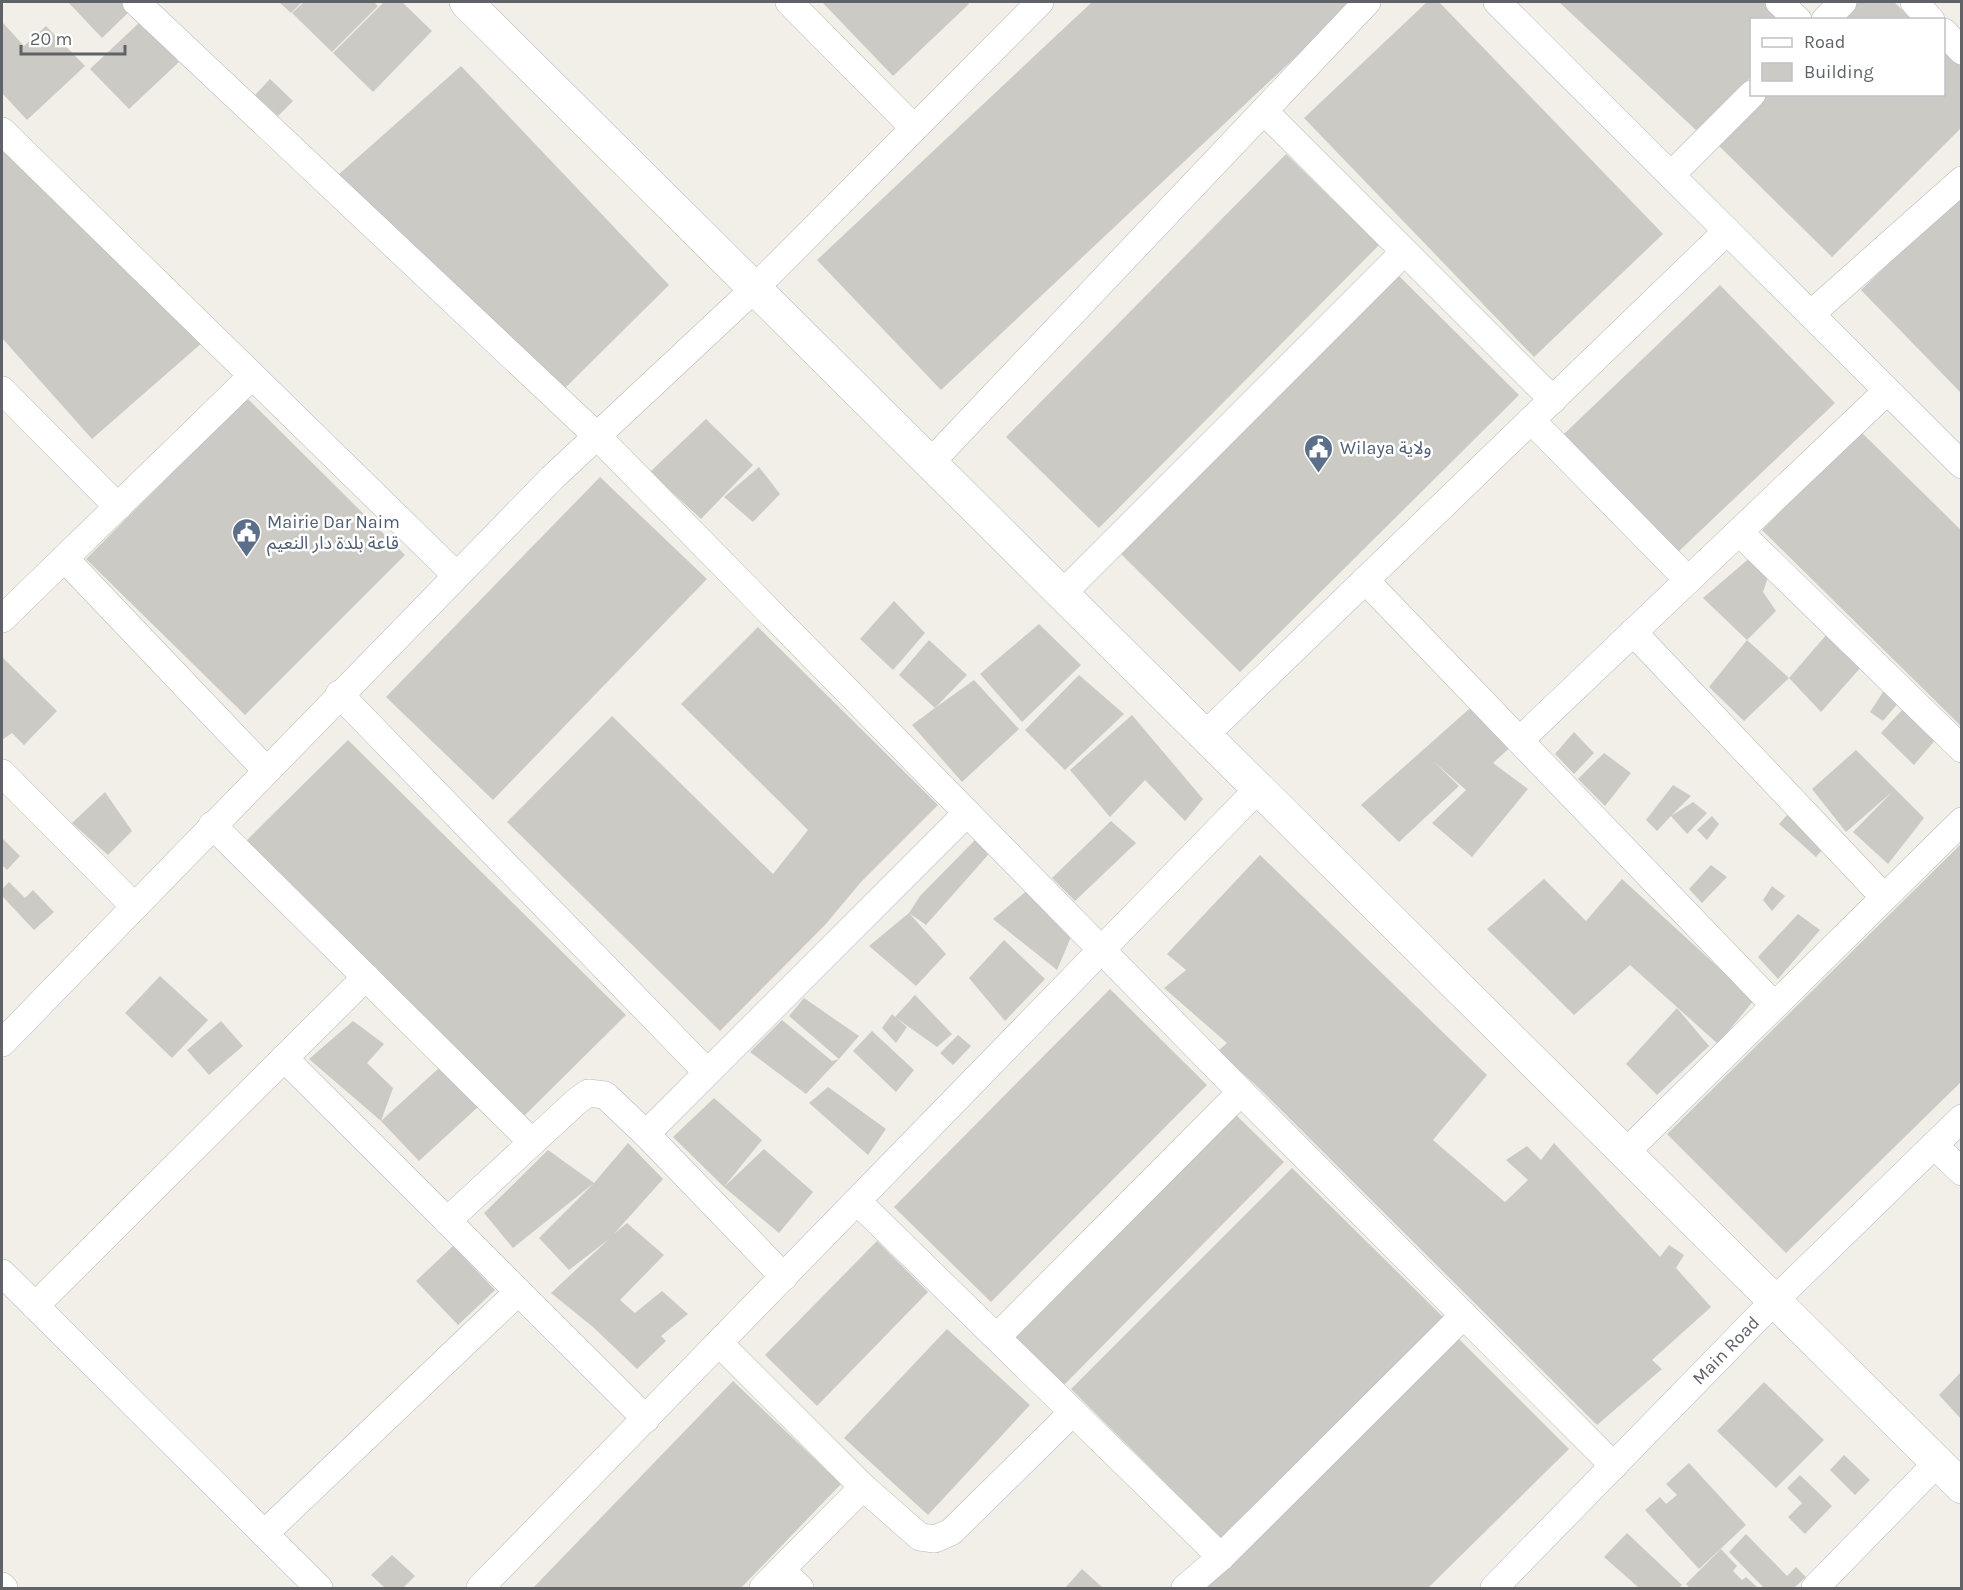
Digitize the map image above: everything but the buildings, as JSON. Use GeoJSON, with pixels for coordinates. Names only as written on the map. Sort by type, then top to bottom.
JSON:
{"type":"FeatureCollection","features":[{"type":"Feature","properties":{"kind":"street"},"geometry":{"type":"LineString","coordinates":[[136,2],[597,436],[1240,1092],[1614,1466]]}},
{"type":"Feature","properties":{"kind":"street"},"geometry":{"type":"LineString","coordinates":[[466,2],[1962,1487]]}},
{"type":"Feature","properties":{"kind":"street"},"geometry":{"type":"LineString","coordinates":[[789,2],[915,128]]}},
{"type":"Feature","properties":{"kind":"street"},"geometry":{"type":"LineString","coordinates":[[2,1043],[456,575],[597,436],[754,289],[1040,2]]}},
{"type":"Feature","properties":{"kind":"street"},"geometry":{"type":"LineString","coordinates":[[930,463],[1367,2]]}},
{"type":"Feature","properties":{"kind":"street"},"geometry":{"type":"LineString","coordinates":[[1497,2],[1962,465]]}},
{"type":"Feature","properties":{"kind":"street"},"geometry":{"type":"LineString","coordinates":[[1779,2],[1796,18]]}},
{"type":"Feature","properties":{"kind":"street"},"geometry":{"type":"LineString","coordinates":[[1827,18],[1843,2]]}},
{"type":"Feature","properties":{"kind":"street"},"geometry":{"type":"LineString","coordinates":[[1914,2],[1929,18]]}},
{"type":"Feature","properties":{"kind":"street"},"geometry":{"type":"LineString","coordinates":[[1945,33],[1962,51]]}},
{"type":"Feature","properties":{"kind":"street"},"geometry":{"type":"LineString","coordinates":[[1671,175],[1750,96]]}},
{"type":"Feature","properties":{"kind":"street"},"geometry":{"type":"LineString","coordinates":[[1264,111],[1553,400]]}},
{"type":"Feature","properties":{"kind":"street"},"geometry":{"type":"LineString","coordinates":[[2,131],[456,575]]}},
{"type":"Feature","properties":{"kind":"street"},"geometry":{"type":"LineString","coordinates":[[1811,314],[1962,180]]}},
{"type":"Feature","properties":{"kind":"street"},"geometry":{"type":"LineString","coordinates":[[1204,735],[1727,231]]}},
{"type":"Feature","properties":{"kind":"street"},"geometry":{"type":"LineString","coordinates":[[1062,594],[1404,252]]}},
{"type":"Feature","properties":{"kind":"street"},"geometry":{"type":"LineString","coordinates":[[2,619],[252,376]]}},
{"type":"Feature","properties":{"kind":"street"},"geometry":{"type":"LineString","coordinates":[[2,390],[118,507]]}},
{"type":"Feature","properties":{"kind":"street"},"geometry":{"type":"LineString","coordinates":[[1520,740],[1887,391]]}},
{"type":"Feature","properties":{"kind":"street"},"geometry":{"type":"LineString","coordinates":[[1531,420],[1688,580]]}},
{"type":"Feature","properties":{"kind":"street"},"geometry":{"type":"LineString","coordinates":[[1739,532],[1962,749]]}},
{"type":"Feature","properties":{"kind":"street"},"geometry":{"type":"LineString","coordinates":[[65,559],[266,770]]}},
{"type":"Feature","properties":{"kind":"street"},"geometry":{"type":"LineString","coordinates":[[1365,580],[1774,1005]]}},
{"type":"Feature","properties":{"kind":"street"},"geometry":{"type":"LineString","coordinates":[[1633,632],[1884,897]]}},
{"type":"Feature","properties":{"kind":"street"},"geometry":{"type":"LineString","coordinates":[[339,694],[706,1071]]}},
{"type":"Feature","properties":{"kind":"street"},"geometry":{"type":"LineString","coordinates":[[2,773],[134,906]]}},
{"type":"Feature","properties":{"kind":"street"},"geometry":{"type":"LineString","coordinates":[[480,1588],[1258,789]]}},
{"type":"Feature","properties":{"kind":"street"},"geometry":{"type":"LineString","coordinates":[[646,1134],[706,1071],[967,813]]}},
{"type":"Feature","properties":{"kind":"street"},"geometry":{"type":"LineString","coordinates":[[1624,1153],[1962,821]]}},
{"type":"Feature","properties":{"kind":"street"},"geometry":{"type":"LineString","coordinates":[[212,825],[532,1142]]}},
{"type":"Feature","properties":{"kind":"street"},"geometry":{"type":"LineString","coordinates":[[35,1306],[366,977]]}},
{"type":"Feature","properties":{"kind":"street"},"geometry":{"type":"LineString","coordinates":[[284,1058],[646,1419]]}},
{"type":"Feature","properties":{"kind":"street"},"geometry":{"type":"LineString","coordinates":[[997,1337],[1240,1092]]}},
{"type":"Feature","properties":{"kind":"street"},"geometry":{"type":"LineString","coordinates":[[447,1221],[588,1093],[605,1095],[646,1134],[784,1277]]}},
{"type":"Feature","properties":{"kind":"street","name":"Main Road"},"geometry":{"type":"LineString","coordinates":[[1494,1588],[1774,1301],[1962,1118]]}},
{"type":"Feature","properties":{"kind":"street"},"geometry":{"type":"LineString","coordinates":[[1934,1145],[1962,1172]]}},
{"type":"Feature","properties":{"kind":"street"},"geometry":{"type":"LineString","coordinates":[[857,1201],[1221,1557]]}},
{"type":"Feature","properties":{"kind":"street"},"geometry":{"type":"LineString","coordinates":[[2,1273],[319,1588]]}},
{"type":"Feature","properties":{"kind":"street"},"geometry":{"type":"LineString","coordinates":[[264,1534],[518,1292]]}},
{"type":"Feature","properties":{"kind":"street"},"geometry":{"type":"LineString","coordinates":[[1185,1588],[1221,1557],[1464,1315]]}},
{"type":"Feature","properties":{"kind":"street"},"geometry":{"type":"LineString","coordinates":[[719,1343],[863,1487],[920,1537],[935,1539],[951,1532],[1072,1412]]}},
{"type":"Feature","properties":{"kind":"street"},"geometry":{"type":"LineString","coordinates":[[1815,1588],[1937,1463]]}},
{"type":"Feature","properties":{"kind":"street"},"geometry":{"type":"LineString","coordinates":[[781,1582],[863,1487]]}},
{"type":"Feature","properties":{"kind":"place","name":"Wilaya ولاية"},"geometry":{"type":"Point","coordinates":[1319,474]}},
{"type":"Feature","properties":{"kind":"place","name":"Mairie Dar Naim قاعة بلدة دار النعيم"},"geometry":{"type":"Point","coordinates":[246,558]}}]}
